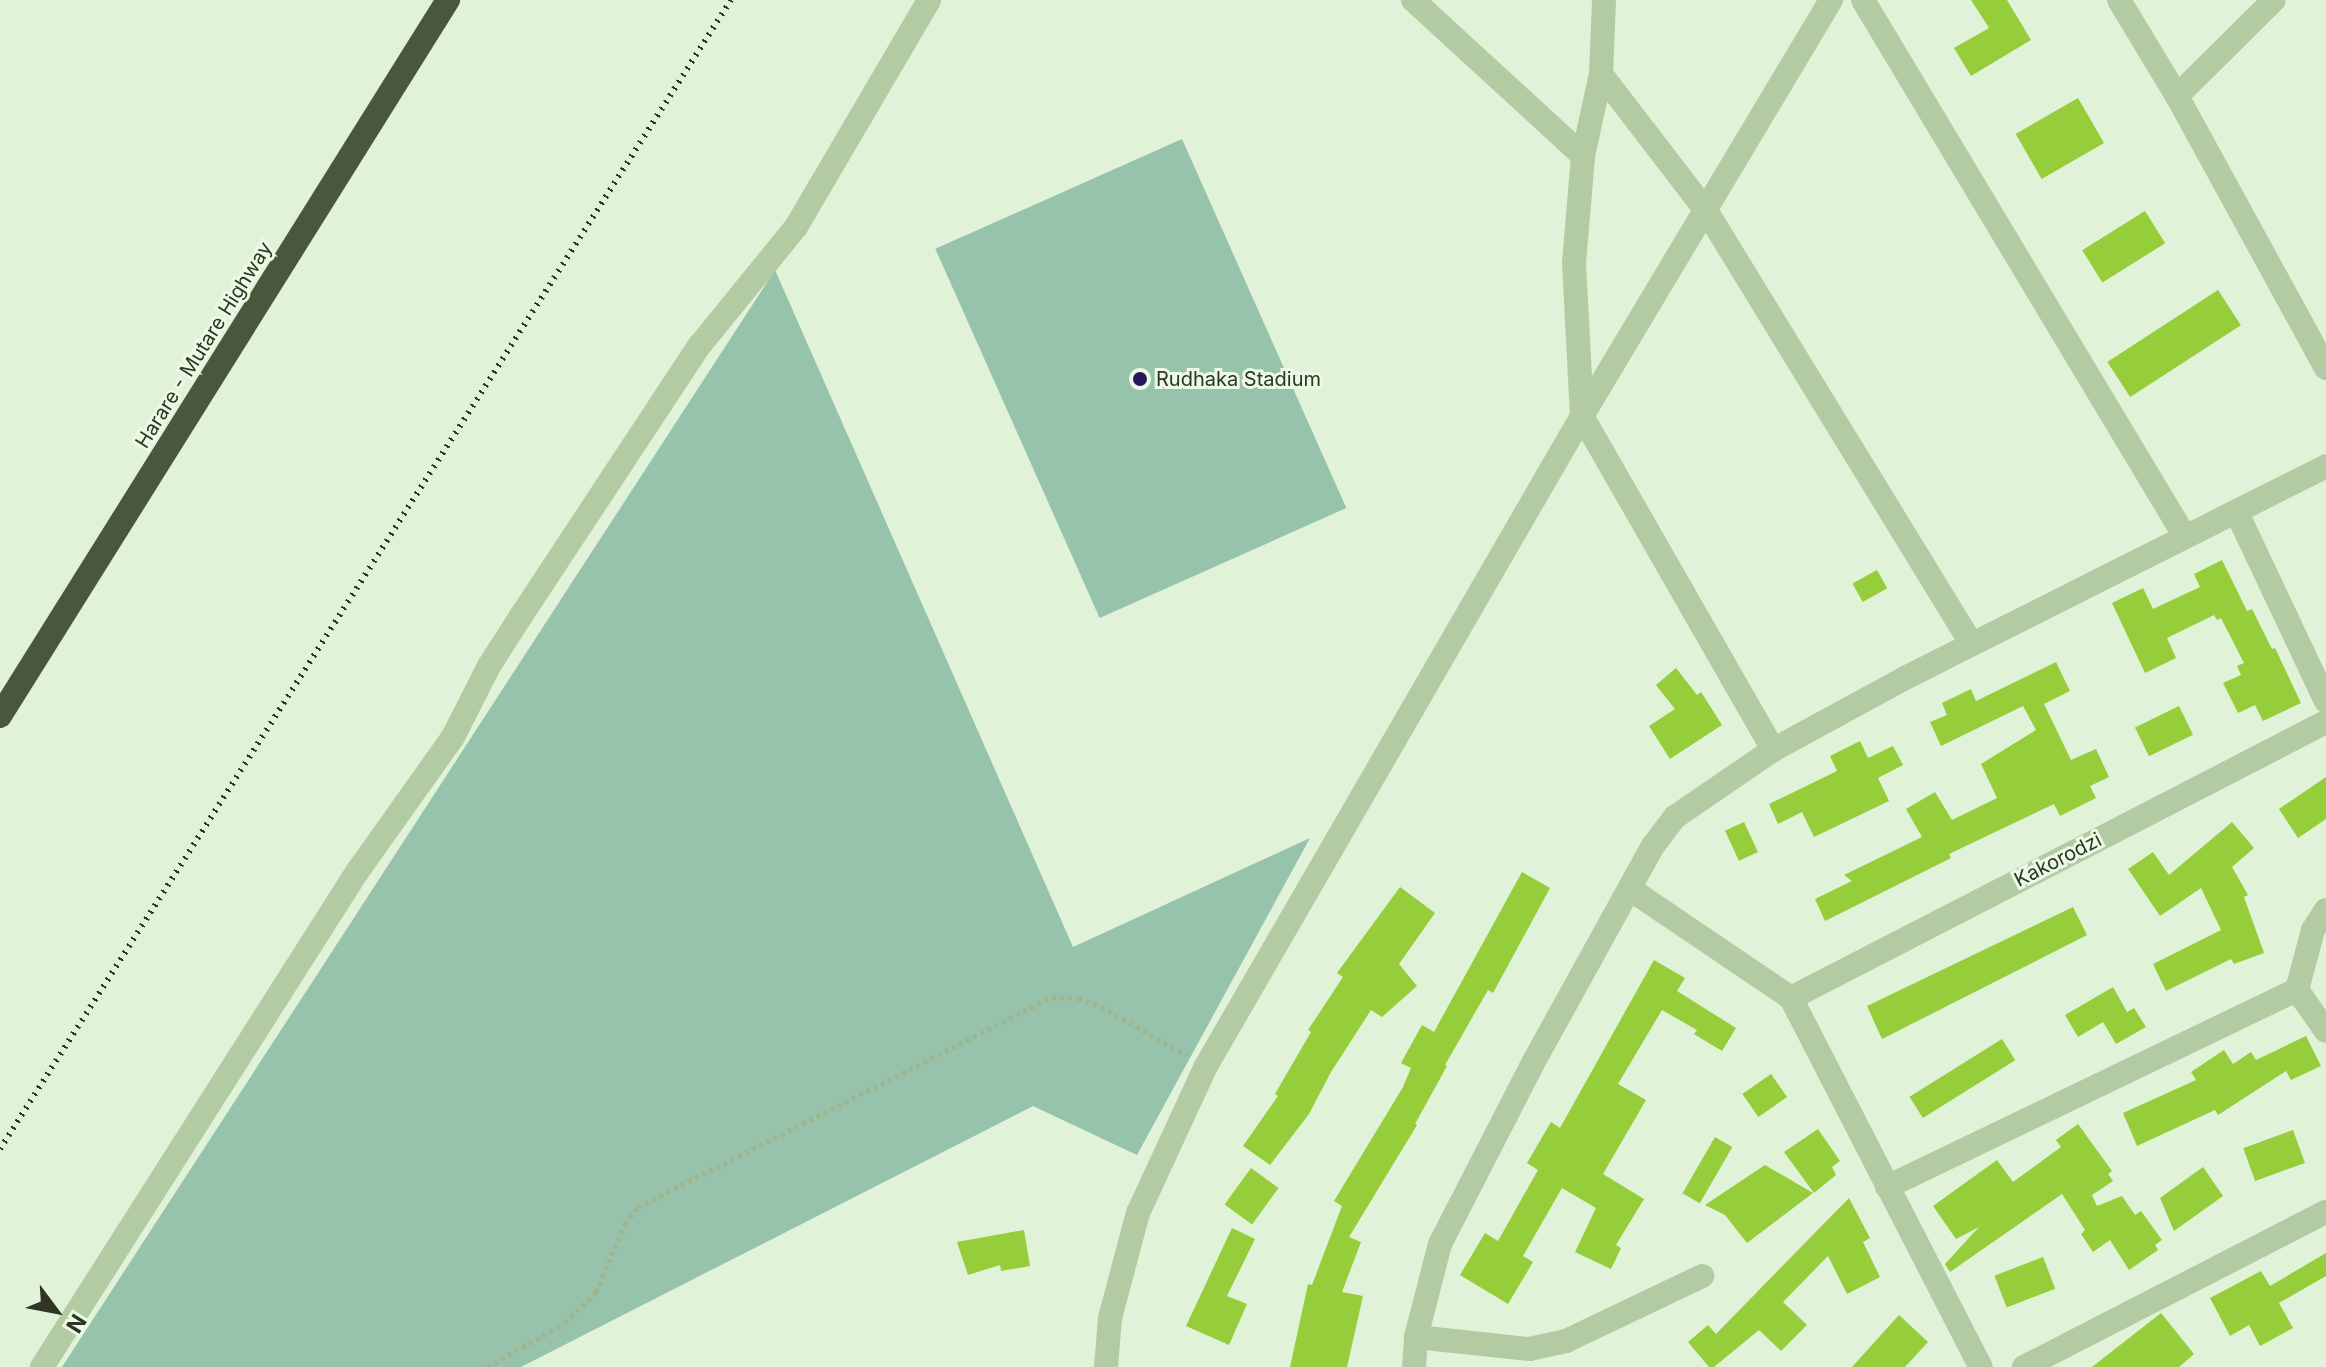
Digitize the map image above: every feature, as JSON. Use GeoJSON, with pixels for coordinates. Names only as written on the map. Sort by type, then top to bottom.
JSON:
{"type":"FeatureCollection","features":[{"type":"Feature","properties":{"kind":"highway","name":"Harare - Mutare Highway"},"geometry":{"type":"LineString","coordinates":[[0,716],[448,0]]}},
{"type":"Feature","properties":{"kind":"street"},"geometry":{"type":"LineString","coordinates":[[42,1367],[357,872],[453,737],[489,666],[700,345],[796,227],[929,0]]}},
{"type":"Feature","properties":{"kind":"street"},"geometry":{"type":"LineString","coordinates":[[1413,0],[1583,156]]}},
{"type":"Feature","properties":{"kind":"street"},"geometry":{"type":"LineString","coordinates":[[1604,0],[1601,74],[1583,156],[1574,263],[1582,416],[1773,750]]}},
{"type":"Feature","properties":{"kind":"street"},"geometry":{"type":"LineString","coordinates":[[1106,1367],[1110,1318],[1138,1213],[1206,1066],[1582,416],[1707,212],[1831,0]]}},
{"type":"Feature","properties":{"kind":"street"},"geometry":{"type":"LineString","coordinates":[[1863,0],[2184,535]]}},
{"type":"Feature","properties":{"kind":"street"},"geometry":{"type":"LineString","coordinates":[[2119,0],[2177,96],[2326,368]]}},
{"type":"Feature","properties":{"kind":"street"},"geometry":{"type":"LineString","coordinates":[[2177,96],[2274,0]]}},
{"type":"Feature","properties":{"kind":"street"},"geometry":{"type":"LineString","coordinates":[[1601,74],[1707,212],[1971,643]]}},
{"type":"Feature","properties":{"kind":"street"},"geometry":{"type":"LineString","coordinates":[[1414,1367],[1416,1337],[1440,1244],[1533,1063],[1653,846],[1675,817],[1773,750],[1971,643],[2326,466]]}},
{"type":"Feature","properties":{"kind":"street"},"geometry":{"type":"LineString","coordinates":[[2237,513],[2326,701]]}},
{"type":"Feature","properties":{"kind":"street","name":"Kakorodzi"},"geometry":{"type":"LineString","coordinates":[[1791,998],[2326,722]]}},
{"type":"Feature","properties":{"kind":"street"},"geometry":{"type":"LineString","coordinates":[[1630,889],[1791,998],[1981,1367]]}},
{"type":"Feature","properties":{"kind":"street"},"geometry":{"type":"LineString","coordinates":[[1887,1187],[2297,990],[2313,930],[2326,910]]}},
{"type":"Feature","properties":{"kind":"street"},"geometry":{"type":"LineString","coordinates":[[2297,990],[2326,1031]]}},
{"type":"Feature","properties":{"kind":"street"},"geometry":{"type":"LineString","coordinates":[[2024,1367],[2326,1212]]}},
{"type":"Feature","properties":{"kind":"street"},"geometry":{"type":"LineString","coordinates":[[1416,1337],[1529,1349],[1553,1344],[1702,1276]]}},
{"type":"Feature","properties":{"kind":"path"},"geometry":{"type":"LineString","coordinates":[[487,1367],[565,1323],[596,1292],[625,1224],[638,1207],[1052,997],[1078,998],[1101,1007],[1206,1066]]}},
{"type":"Feature","properties":{"kind":"green space","name":"Rudhaka Stadium"},"geometry":{"type":"Polygon","coordinates":[[[1182,139],[1346,508],[1100,618],[935,249],[1182,139]]]}},
{"type":"Feature","properties":{"kind":"green space"},"geometry":{"type":"Polygon","coordinates":[[[775,270],[1073,947],[1310,838],[1137,1155],[1033,1106],[521,1367],[62,1367],[775,270]]]}},
{"type":"Feature","properties":{"kind":"building"},"geometry":{"type":"Polygon","coordinates":[[[1971,0],[2007,0],[2031,40],[1971,76],[1954,48],[1989,28],[1971,0]]]}},
{"type":"Feature","properties":{"kind":"building"},"geometry":{"type":"Polygon","coordinates":[[[2078,98],[2104,143],[2042,179],[2016,134],[2078,98]]]}},
{"type":"Feature","properties":{"kind":"building"},"geometry":{"type":"Polygon","coordinates":[[[2145,211],[2165,243],[2102,282],[2082,250],[2145,211]]]}},
{"type":"Feature","properties":{"kind":"building"},"geometry":{"type":"Polygon","coordinates":[[[2218,290],[2241,325],[2130,397],[2107,362],[2218,290]]]}},
{"type":"Feature","properties":{"kind":"building"},"geometry":{"type":"Polygon","coordinates":[[[2222,560],[2247,611],[2252,609],[2272,649],[2275,648],[2301,703],[2263,721],[2255,705],[2238,713],[2223,683],[2241,675],[2237,666],[2244,663],[2221,618],[2217,620],[2214,615],[2167,638],[2176,658],[2145,673],[2112,603],[2143,588],[2153,609],[2200,587],[2194,574],[2222,560]]]}},
{"type":"Feature","properties":{"kind":"building"},"geometry":{"type":"Polygon","coordinates":[[[1877,570],[1887,588],[1863,602],[1853,584],[1877,570]]]}},
{"type":"Feature","properties":{"kind":"building"},"geometry":{"type":"Polygon","coordinates":[[[2056,662],[2070,691],[2044,704],[2071,760],[2096,749],[2109,777],[2090,786],[2096,798],[2060,816],[2054,804],[1949,854],[1951,858],[1825,921],[1815,899],[1852,881],[1844,875],[1922,837],[1906,809],[1935,792],[1952,820],[1997,798],[1981,764],[2036,730],[2023,706],[1941,746],[1930,722],[1947,715],[1942,703],[1971,689],[1976,701],[2056,662]]]}},
{"type":"Feature","properties":{"kind":"building"},"geometry":{"type":"Polygon","coordinates":[[[1676,668],[1697,695],[1701,692],[1722,725],[1670,759],[1649,726],[1675,709],[1656,685],[1676,668]]]}},
{"type":"Feature","properties":{"kind":"building"},"geometry":{"type":"Polygon","coordinates":[[[2179,706],[2193,735],[2149,756],[2135,727],[2179,706]]]}},
{"type":"Feature","properties":{"kind":"building"},"geometry":{"type":"Polygon","coordinates":[[[1860,741],[1868,758],[1893,746],[1903,765],[1878,778],[1889,801],[1814,837],[1802,812],[1778,824],[1769,804],[1837,771],[1830,756],[1860,741]]]}},
{"type":"Feature","properties":{"kind":"building"},"geometry":{"type":"Polygon","coordinates":[[[2326,777],[2326,819],[2298,838],[2279,809],[2326,777]]]}},
{"type":"Feature","properties":{"kind":"building"},"geometry":{"type":"Polygon","coordinates":[[[1744,822],[1758,852],[1739,861],[1725,831],[1744,822]]]}},
{"type":"Feature","properties":{"kind":"building"},"geometry":{"type":"Polygon","coordinates":[[[2232,822],[2254,848],[2232,867],[2248,895],[2244,897],[2264,953],[2234,964],[2231,959],[2166,991],[2153,964],[2221,930],[2201,888],[2160,916],[2128,869],[2153,852],[2169,875],[2232,822]]]}},
{"type":"Feature","properties":{"kind":"building"},"geometry":{"type":"Polygon","coordinates":[[[1522,872],[1550,888],[1493,993],[1488,990],[1445,1065],[1417,1125],[1349,1237],[1361,1242],[1342,1292],[1363,1296],[1347,1367],[1290,1367],[1308,1284],[1312,1285],[1342,1206],[1334,1201],[1403,1087],[1411,1068],[1401,1063],[1422,1025],[1434,1032],[1522,872]]]}},
{"type":"Feature","properties":{"kind":"building"},"geometry":{"type":"Polygon","coordinates":[[[1400,887],[1435,913],[1399,964],[1417,986],[1382,1017],[1371,1010],[1331,1072],[1309,1114],[1270,1165],[1243,1146],[1278,1096],[1275,1094],[1311,1032],[1308,1030],[1343,977],[1337,973],[1400,887]]]}},
{"type":"Feature","properties":{"kind":"building"},"geometry":{"type":"Polygon","coordinates":[[[2073,907],[2087,935],[1882,1039],[1867,1006],[2073,907]]]}},
{"type":"Feature","properties":{"kind":"building"},"geometry":{"type":"Polygon","coordinates":[[[1654,960],[1685,978],[1677,991],[1736,1028],[1722,1051],[1694,1034],[1697,1030],[1662,1010],[1618,1084],[1646,1100],[1603,1174],[1644,1199],[1616,1245],[1621,1248],[1611,1269],[1575,1252],[1596,1208],[1562,1188],[1523,1256],[1533,1262],[1508,1304],[1460,1275],[1485,1233],[1498,1241],[1538,1170],[1527,1163],[1551,1122],[1560,1128],[1654,960]]]}},
{"type":"Feature","properties":{"kind":"building"},"geometry":{"type":"Polygon","coordinates":[[[2113,987],[2127,1012],[2134,1008],[2146,1027],[2116,1044],[2103,1022],[2078,1037],[2065,1015],[2113,987]]]}},
{"type":"Feature","properties":{"kind":"building"},"geometry":{"type":"Polygon","coordinates":[[[2306,1036],[2321,1066],[2291,1080],[2286,1071],[2218,1115],[2215,1110],[2137,1146],[2123,1113],[2196,1080],[2191,1072],[2224,1050],[2233,1064],[2251,1052],[2256,1060],[2306,1036]]]}},
{"type":"Feature","properties":{"kind":"building"},"geometry":{"type":"Polygon","coordinates":[[[2002,1039],[2015,1060],[1923,1118],[1910,1097],[2002,1039]]]}},
{"type":"Feature","properties":{"kind":"building"},"geometry":{"type":"Polygon","coordinates":[[[1771,1074],[1787,1097],[1758,1117],[1742,1094],[1771,1074]]]}},
{"type":"Feature","properties":{"kind":"building"},"geometry":{"type":"Polygon","coordinates":[[[2078,1124],[2112,1171],[2108,1174],[2113,1181],[2092,1195],[2097,1206],[2122,1196],[2135,1215],[2141,1211],[2162,1240],[2155,1245],[2158,1250],[2129,1270],[2110,1240],[2093,1252],[2081,1234],[2085,1230],[2062,1194],[1950,1272],[1945,1264],[1979,1227],[1956,1239],[1933,1206],[1997,1160],[2013,1182],[2061,1147],[2056,1140],[2078,1124]]]}},
{"type":"Feature","properties":{"kind":"building"},"geometry":{"type":"Polygon","coordinates":[[[1818,1129],[1840,1161],[1832,1167],[1836,1175],[1814,1193],[1784,1152],[1818,1129]]]}},
{"type":"Feature","properties":{"kind":"building"},"geometry":{"type":"Polygon","coordinates":[[[2293,1130],[2305,1163],[2255,1181],[2243,1148],[2293,1130]]]}},
{"type":"Feature","properties":{"kind":"building"},"geometry":{"type":"Polygon","coordinates":[[[1715,1137],[1732,1147],[1700,1203],[1682,1193],[1715,1137]]]}},
{"type":"Feature","properties":{"kind":"building"},"geometry":{"type":"Polygon","coordinates":[[[1765,1165],[1813,1193],[1747,1243],[1725,1215],[1705,1205],[1765,1165]]]}},
{"type":"Feature","properties":{"kind":"building"},"geometry":{"type":"Polygon","coordinates":[[[2203,1167],[2223,1196],[2174,1231],[2160,1198],[2203,1167]]]}},
{"type":"Feature","properties":{"kind":"building"},"geometry":{"type":"Polygon","coordinates":[[[1251,1168],[1279,1188],[1252,1224],[1225,1204],[1251,1168]]]}},
{"type":"Feature","properties":{"kind":"building"},"geometry":{"type":"Polygon","coordinates":[[[1849,1198],[1870,1238],[1863,1242],[1880,1277],[1847,1294],[1828,1256],[1783,1302],[1807,1325],[1781,1351],[1759,1330],[1714,1367],[1709,1367],[1688,1342],[1708,1325],[1716,1334],[1849,1198]]]}},
{"type":"Feature","properties":{"kind":"building"},"geometry":{"type":"Polygon","coordinates":[[[1232,1228],[1255,1239],[1227,1296],[1247,1304],[1229,1345],[1186,1326],[1232,1228]]]}},
{"type":"Feature","properties":{"kind":"building"},"geometry":{"type":"Polygon","coordinates":[[[1024,1230],[1030,1266],[1001,1271],[1000,1265],[968,1275],[957,1242],[1024,1230]]]}},
{"type":"Feature","properties":{"kind":"building"},"geometry":{"type":"Polygon","coordinates":[[[2326,1253],[2326,1276],[2279,1303],[2293,1328],[2260,1346],[2249,1325],[2230,1336],[2210,1298],[2261,1271],[2270,1286],[2326,1253]]]}},
{"type":"Feature","properties":{"kind":"building"},"geometry":{"type":"Polygon","coordinates":[[[2043,1257],[2055,1289],[2007,1307],[1994,1276],[2043,1257]]]}},
{"type":"Feature","properties":{"kind":"building"},"geometry":{"type":"Polygon","coordinates":[[[2161,1313],[2194,1354],[2179,1367],[2092,1367],[2161,1313]]]}},
{"type":"Feature","properties":{"kind":"building"},"geometry":{"type":"Polygon","coordinates":[[[1899,1315],[1928,1342],[1905,1367],[1852,1367],[1899,1315]]]}},
{"type":"Feature","properties":{"kind":"railway"},"geometry":{"type":"LineString","coordinates":[[0,1149],[731,0]]}},
{"type":"Feature","properties":{"kind":"place","name":"Rudhaka Stadium"},"geometry":{"type":"Point","coordinates":[1140,379]}}]}
